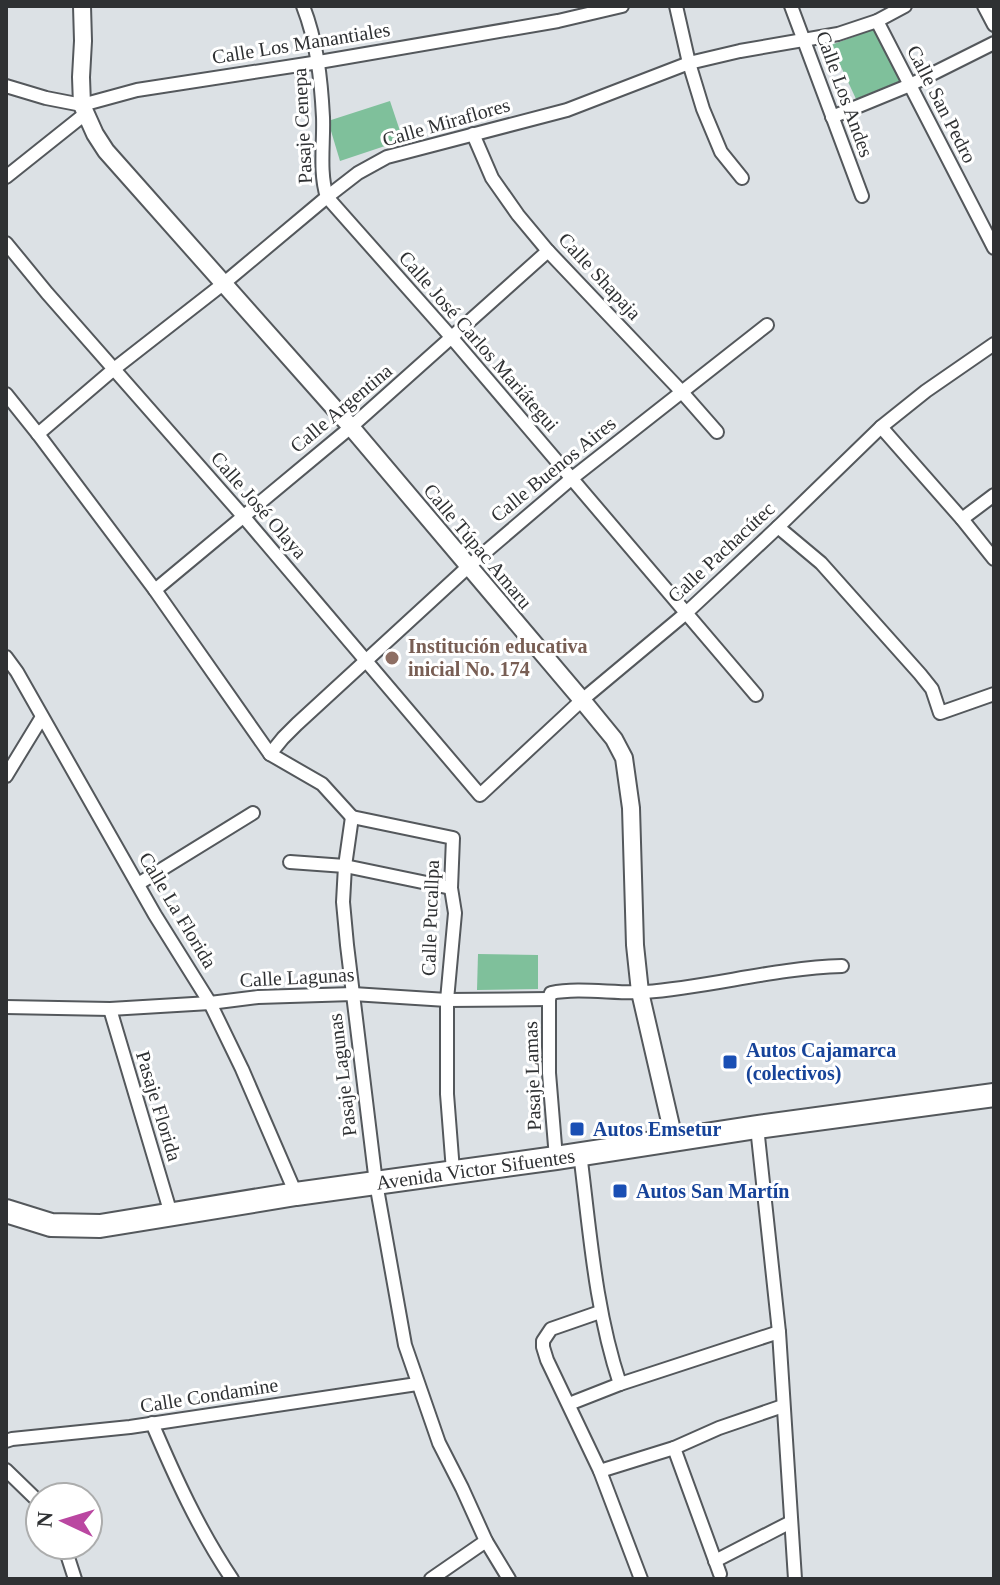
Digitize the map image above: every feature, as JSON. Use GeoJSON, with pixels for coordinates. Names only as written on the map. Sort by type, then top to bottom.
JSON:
{"type":"FeatureCollection","features":[{"type":"Feature","properties":{"kind":"highway","name":"Avenida Victor Sifuentes"},"geometry":{"type":"LineString","coordinates":[[9,1211],[51,1225],[100,1226],[296,1194],[994,1095]]}},
{"type":"Feature","properties":{"kind":"street"},"geometry":{"type":"LineString","coordinates":[[82,6],[83,110]]}},
{"type":"Feature","properties":{"kind":"street","name":"Pasaje Cenepa"},"geometry":{"type":"LineString","coordinates":[[303,6],[319,62],[323,183],[327,197]]}},
{"type":"Feature","properties":{"kind":"street","name":"Calle Los Manantiales"},"geometry":{"type":"LineString","coordinates":[[83,110],[137,90],[558,21],[622,6]]}},
{"type":"Feature","properties":{"kind":"street"},"geometry":{"type":"LineString","coordinates":[[676,6],[703,109],[721,152],[742,178]]}},
{"type":"Feature","properties":{"kind":"street","name":"Calle Los Andes"},"geometry":{"type":"LineString","coordinates":[[791,6],[862,196]]}},
{"type":"Feature","properties":{"kind":"street","name":"Calle Miraflores"},"geometry":{"type":"LineString","coordinates":[[38,434],[327,197],[358,173],[387,157],[567,110],[689,63],[838,34],[877,21],[905,6]]}},
{"type":"Feature","properties":{"kind":"street"},"geometry":{"type":"LineString","coordinates":[[984,6],[994,25]]}},
{"type":"Feature","properties":{"kind":"street","name":"Calle San Pedro"},"geometry":{"type":"LineString","coordinates":[[877,21],[994,248]]}},
{"type":"Feature","properties":{"kind":"street"},"geometry":{"type":"LineString","coordinates":[[832,117],[910,85],[994,43]]}},
{"type":"Feature","properties":{"kind":"street"},"geometry":{"type":"LineString","coordinates":[[6,86],[83,110]]}},
{"type":"Feature","properties":{"kind":"street"},"geometry":{"type":"LineString","coordinates":[[6,177],[83,110]]}},
{"type":"Feature","properties":{"kind":"street","name":"Calle Túpac Amaru"},"geometry":{"type":"LineString","coordinates":[[83,110],[106,151],[351,427],[614,739],[624,758],[631,808],[635,945],[640,992],[674,1139]]}},
{"type":"Feature","properties":{"kind":"street","name":"Calle Shapaja"},"geometry":{"type":"LineString","coordinates":[[473,134],[492,178],[518,215],[717,432]]}},
{"type":"Feature","properties":{"kind":"street","name":"Calle José Carlos Mariátegui"},"geometry":{"type":"LineString","coordinates":[[327,197],[452,338],[756,695]]}},
{"type":"Feature","properties":{"kind":"street","name":"Calle José Olaya"},"geometry":{"type":"LineString","coordinates":[[6,243],[480,795]]}},
{"type":"Feature","properties":{"kind":"street","name":"Calle Argentina"},"geometry":{"type":"LineString","coordinates":[[155,590],[351,427],[548,251]]}},
{"type":"Feature","properties":{"kind":"street","name":"Calle Buenos Aires"},"geometry":{"type":"LineString","coordinates":[[270,754],[364,660],[469,566],[571,479],[767,325]]}},
{"type":"Feature","properties":{"kind":"street","name":"Calle Pachacútec"},"geometry":{"type":"LineString","coordinates":[[480,795],[582,700],[685,614],[881,427],[994,344]]}},
{"type":"Feature","properties":{"kind":"street"},"geometry":{"type":"LineString","coordinates":[[6,394],[155,590],[270,754],[322,784],[352,817]]}},
{"type":"Feature","properties":{"kind":"street"},"geometry":{"type":"LineString","coordinates":[[881,427],[994,559]]}},
{"type":"Feature","properties":{"kind":"street"},"geometry":{"type":"LineString","coordinates":[[962,519],[994,495]]}},
{"type":"Feature","properties":{"kind":"street"},"geometry":{"type":"LineString","coordinates":[[778,527],[821,563],[920,674],[932,689],[940,713],[994,694]]}},
{"type":"Feature","properties":{"kind":"street","name":"Calle La Florida"},"geometry":{"type":"LineString","coordinates":[[6,657],[210,1003],[296,1194]]}},
{"type":"Feature","properties":{"kind":"street"},"geometry":{"type":"LineString","coordinates":[[6,776],[42,717]]}},
{"type":"Feature","properties":{"kind":"street"},"geometry":{"type":"LineString","coordinates":[[138,884],[253,813]]}},
{"type":"Feature","properties":{"kind":"street","name":"Calle Pucallpa"},"geometry":{"type":"LineString","coordinates":[[352,817],[453,838],[451,888],[455,913],[447,1000],[447,1094],[453,1171]]}},
{"type":"Feature","properties":{"kind":"street","name":"Pasaje Lagunas"},"geometry":{"type":"LineString","coordinates":[[352,817],[343,902],[376,1183],[405,1345],[439,1443],[486,1541],[509,1579]]}},
{"type":"Feature","properties":{"kind":"street"},"geometry":{"type":"LineString","coordinates":[[290,862],[345,866],[451,888]]}},
{"type":"Feature","properties":{"kind":"street"},"geometry":{"type":"LineString","coordinates":[[550,996],[685,988],[807,967],[842,966]]}},
{"type":"Feature","properties":{"kind":"street","name":"Calle Lagunas"},"geometry":{"type":"LineString","coordinates":[[6,1007],[110,1009],[258,997],[353,994],[447,1000],[550,996]]}},
{"type":"Feature","properties":{"kind":"street","name":"Pasaje Lamas"},"geometry":{"type":"LineString","coordinates":[[550,996],[549,1073],[556,1158]]}},
{"type":"Feature","properties":{"kind":"street","name":"Pasaje Florida"},"geometry":{"type":"LineString","coordinates":[[110,1009],[171,1214]]}},
{"type":"Feature","properties":{"kind":"street"},"geometry":{"type":"LineString","coordinates":[[757,1127],[779,1332],[795,1579]]}},
{"type":"Feature","properties":{"kind":"street"},"geometry":{"type":"LineString","coordinates":[[580,1153],[594,1278],[605,1335],[620,1384]]}},
{"type":"Feature","properties":{"kind":"street"},"geometry":{"type":"LineString","coordinates":[[600,1312],[551,1329],[543,1341],[543,1347],[600,1471],[641,1579]]}},
{"type":"Feature","properties":{"kind":"street"},"geometry":{"type":"LineString","coordinates":[[569,1404],[779,1332]]}},
{"type":"Feature","properties":{"kind":"street","name":"Calle Condamine"},"geometry":{"type":"LineString","coordinates":[[6,1441],[417,1384]]}},
{"type":"Feature","properties":{"kind":"street"},"geometry":{"type":"LineString","coordinates":[[600,1471],[674,1448],[719,1428],[783,1406]]}},
{"type":"Feature","properties":{"kind":"street"},"geometry":{"type":"LineString","coordinates":[[152,1423],[183,1496],[232,1579]]}},
{"type":"Feature","properties":{"kind":"street"},"geometry":{"type":"LineString","coordinates":[[674,1448],[718,1567],[791,1522]]}},
{"type":"Feature","properties":{"kind":"street"},"geometry":{"type":"LineString","coordinates":[[6,1470],[24,1487]]}},
{"type":"Feature","properties":{"kind":"street"},"geometry":{"type":"LineString","coordinates":[[431,1579],[486,1541]]}},
{"type":"Feature","properties":{"kind":"green space"},"geometry":{"type":"Polygon","coordinates":[[[875,29],[900,81],[856,99],[831,45],[875,29]]]}},
{"type":"Feature","properties":{"kind":"green space"},"geometry":{"type":"Polygon","coordinates":[[[390,101],[403,140],[340,161],[328,121],[390,101]]]}},
{"type":"Feature","properties":{"kind":"green space"},"geometry":{"type":"Polygon","coordinates":[[[478,954],[538,955],[538,989],[477,990],[478,954]]]}},
{"type":"Feature","properties":{"kind":"place","name":"Institución educativa inicial No. 174"},"geometry":{"type":"Point","coordinates":[392,658]}},
{"type":"Feature","properties":{"kind":"place","name":"Autos Cajamarca (colectivos)"},"geometry":{"type":"Point","coordinates":[730,1062]}},
{"type":"Feature","properties":{"kind":"place","name":"Autos Emsetur"},"geometry":{"type":"Point","coordinates":[577,1129]}},
{"type":"Feature","properties":{"kind":"place","name":"Autos San Martín"},"geometry":{"type":"Point","coordinates":[620,1191]}}]}
